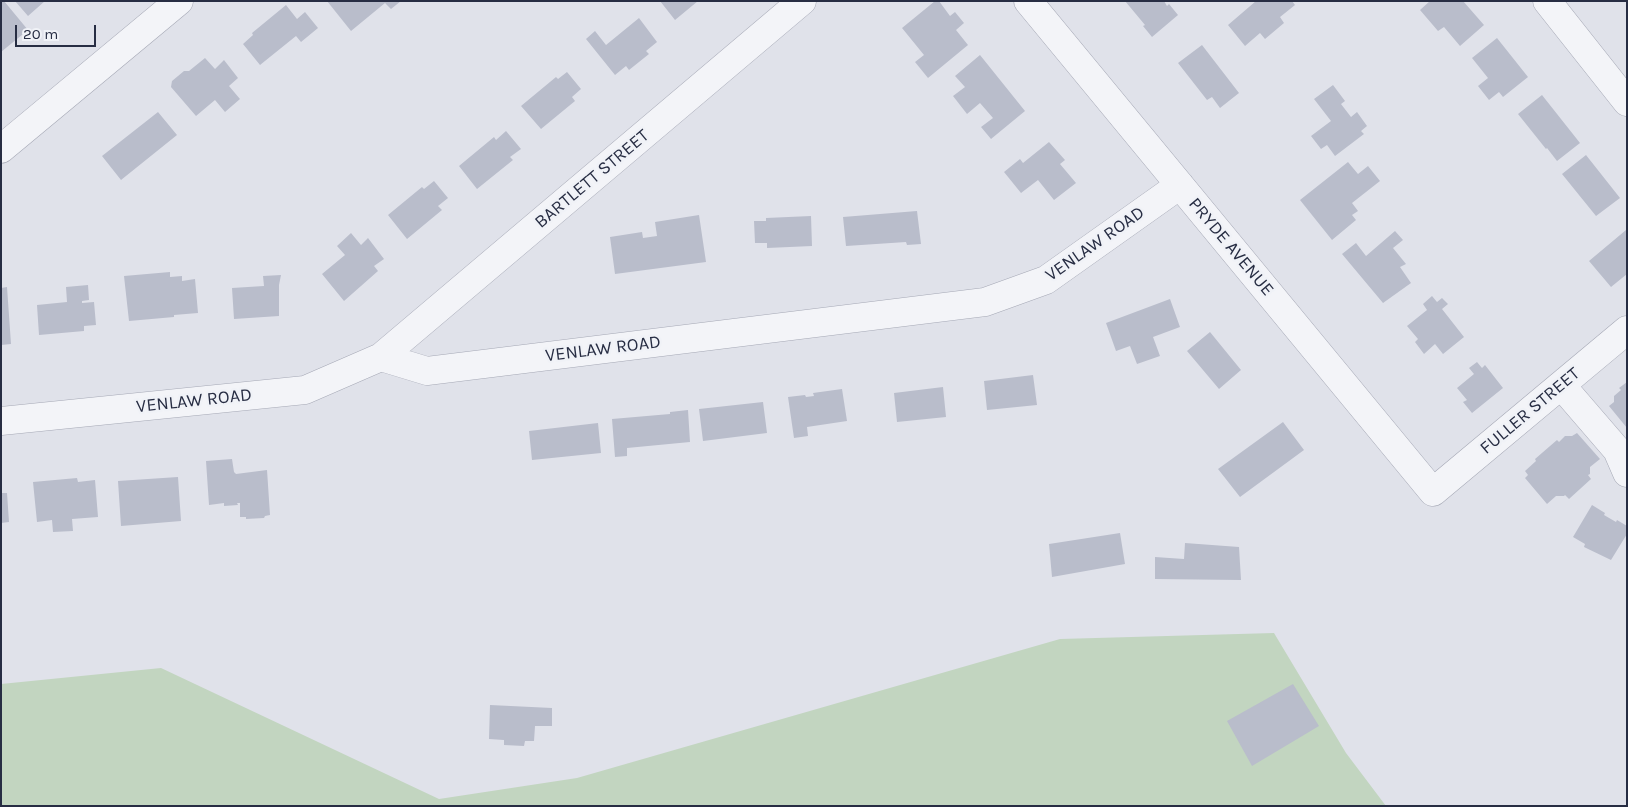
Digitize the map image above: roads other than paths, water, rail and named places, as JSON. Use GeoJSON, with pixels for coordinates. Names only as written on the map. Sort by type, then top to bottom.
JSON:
{"type":"FeatureCollection","features":[{"type":"Feature","properties":{"kind":"street"},"geometry":{"type":"LineString","coordinates":[[1,149],[179,1]]}},
{"type":"Feature","properties":{"kind":"street","name":"BARTLETT STREET"},"geometry":{"type":"LineString","coordinates":[[381,357],[802,1]]}},
{"type":"Feature","properties":{"kind":"street","name":"PRYDE AVENUE"},"geometry":{"type":"LineString","coordinates":[[1028,1],[1433,492]]}},
{"type":"Feature","properties":{"kind":"street"},"geometry":{"type":"LineString","coordinates":[[1547,1],[1627,102]]}},
{"type":"Feature","properties":{"kind":"street","name":"VENLAW ROAD"},"geometry":{"type":"LineString","coordinates":[[1,421],[305,390],[381,357],[427,371],[984,302],[1046,280],[1180,185]]}},
{"type":"Feature","properties":{"kind":"street","name":"FULLER STREET"},"geometry":{"type":"LineString","coordinates":[[1433,492],[1627,330]]}},
{"type":"Feature","properties":{"kind":"street"},"geometry":{"type":"LineString","coordinates":[[1561,385],[1616,450],[1627,473]]}}]}
